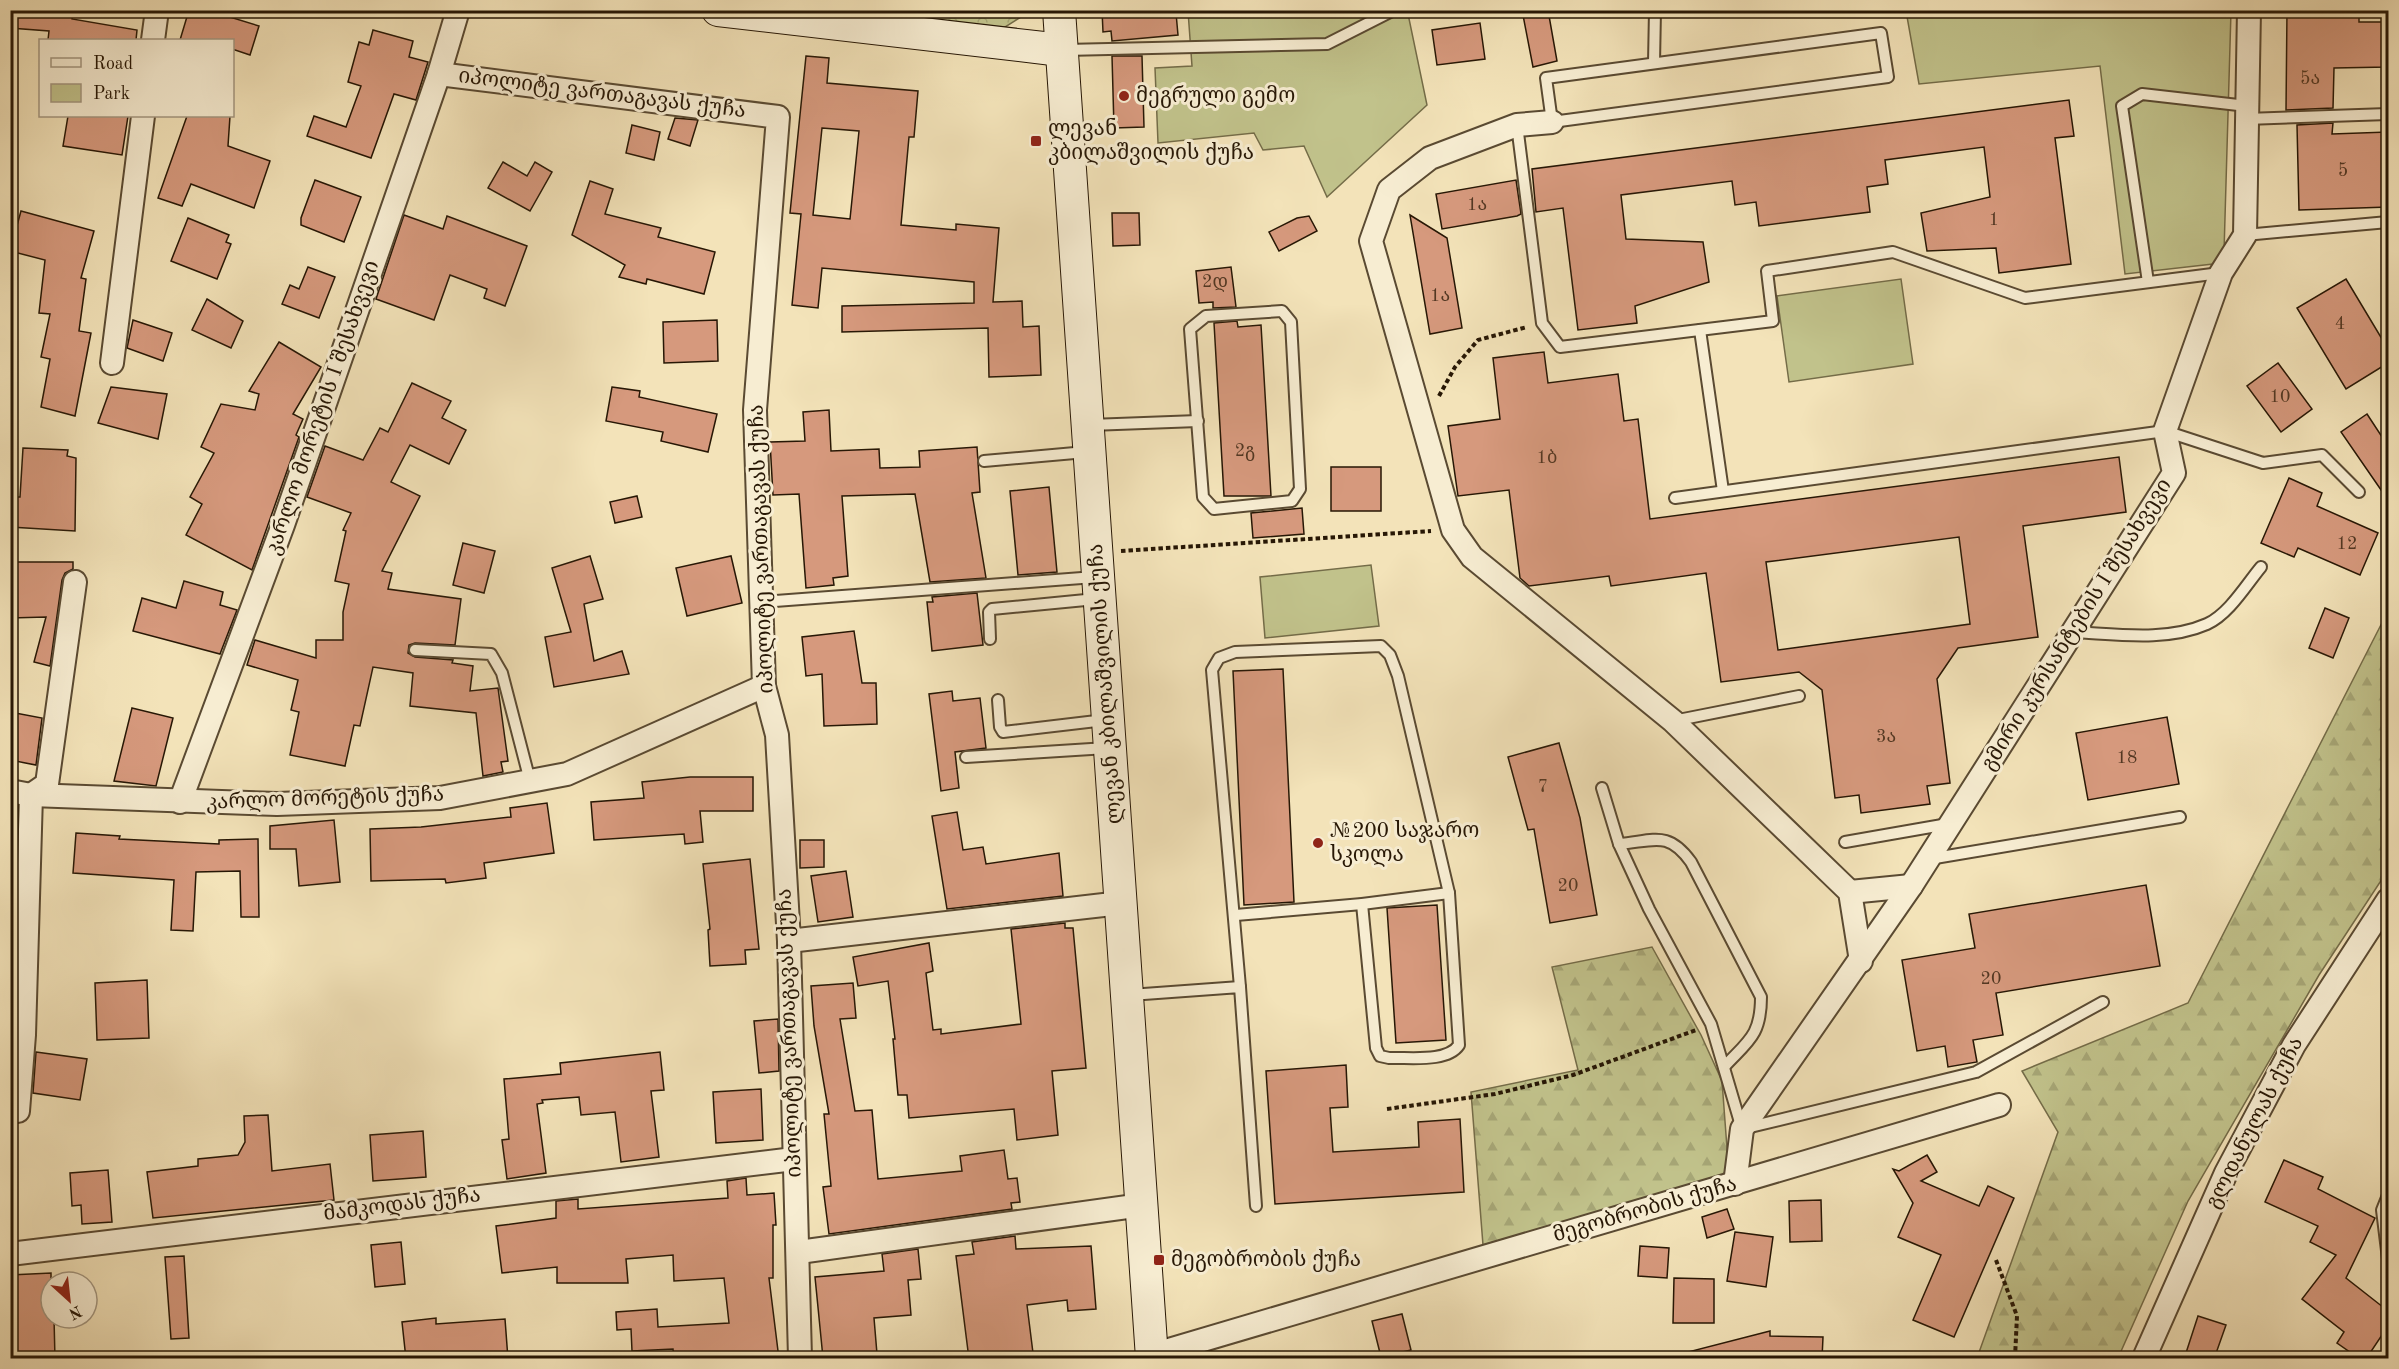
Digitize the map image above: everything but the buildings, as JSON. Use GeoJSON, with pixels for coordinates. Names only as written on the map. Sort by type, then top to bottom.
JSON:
{"type":"FeatureCollection","features":[{"type":"Feature","properties":{"kind":"main road"},"geometry":{"type":"LineString","coordinates":[[718,10],[1061,50]]}},
{"type":"Feature","properties":{"kind":"main road","name":"ლევან კბილაშვილის ქუჩა"},"geometry":{"type":"LineString","coordinates":[[1059,10],[1152,1357]]}},
{"type":"Feature","properties":{"kind":"street"},"geometry":{"type":"LineString","coordinates":[[153,39],[157,10]]}},
{"type":"Feature","properties":{"kind":"street","name":"კარლო მორეტის I შესახვევი"},"geometry":{"type":"LineString","coordinates":[[180,802],[283,525],[439,74],[458,10]]}},
{"type":"Feature","properties":{"kind":"street"},"geometry":{"type":"LineString","coordinates":[[2165,431],[2221,273],[2245,235],[2249,10]]}},
{"type":"Feature","properties":{"kind":"street","name":"იპოლიტე ვართაგავას ქუჩა"},"geometry":{"type":"LineString","coordinates":[[439,74],[778,117],[755,410],[764,687],[777,735],[789,941],[800,1359]]}},
{"type":"Feature","properties":{"kind":"street"},"geometry":{"type":"LineString","coordinates":[[112,363],[143,117]]}},
{"type":"Feature","properties":{"kind":"street"},"geometry":{"type":"LineString","coordinates":[[1552,122],[1517,125],[1430,158],[1389,190],[1371,241],[1453,530],[1472,557],[1673,722],[1850,892],[1861,961]]}},
{"type":"Feature","properties":{"kind":"street","name":"გმირი კურსანტების I შესახვევი"},"geometry":{"type":"LineString","coordinates":[[1735,1184],[1742,1129],[1861,961],[1929,859],[2174,473],[2165,431]]}},
{"type":"Feature","properties":{"kind":"street"},"geometry":{"type":"LineString","coordinates":[[18,1111],[24,1035],[21,793],[47,784],[75,582]]}},
{"type":"Feature","properties":{"kind":"street","name":"კარლო მორეტის ქუჩა"},"geometry":{"type":"LineString","coordinates":[[21,793],[180,802],[277,804],[440,798],[567,774],[764,687]]}},
{"type":"Feature","properties":{"kind":"street"},"geometry":{"type":"LineString","coordinates":[[1850,892],[1911,886]]}},
{"type":"Feature","properties":{"kind":"street","name":"გლდანულას ქუჩა"},"geometry":{"type":"LineString","coordinates":[[2144,1359],[2226,1173],[2283,1065],[2388,900]]}},
{"type":"Feature","properties":{"kind":"street"},"geometry":{"type":"LineString","coordinates":[[789,941],[1121,903]]}},
{"type":"Feature","properties":{"kind":"street","name":"მეგობრობის ქუჩა"},"geometry":{"type":"LineString","coordinates":[[1152,1357],[1999,1105]]}},
{"type":"Feature","properties":{"kind":"street","name":"მამკოდას ქუჩა"},"geometry":{"type":"LineString","coordinates":[[10,1254],[794,1159]]}},
{"type":"Feature","properties":{"kind":"street"},"geometry":{"type":"LineString","coordinates":[[798,1252],[1142,1205]]}},
{"type":"Feature","properties":{"kind":"lane"},"geometry":{"type":"LineString","coordinates":[[1061,50],[1327,44],[1394,10]]}},
{"type":"Feature","properties":{"kind":"lane"},"geometry":{"type":"LineString","coordinates":[[1654,63],[1655,10]]}},
{"type":"Feature","properties":{"kind":"lane"},"geometry":{"type":"LineString","coordinates":[[1881,33],[1887,77],[1552,122],[1546,78],[1654,63],[1881,33]]}},
{"type":"Feature","properties":{"kind":"lane"},"geometry":{"type":"LineString","coordinates":[[2148,282],[2122,106],[2142,94],[2247,112],[2388,114]]}},
{"type":"Feature","properties":{"kind":"lane"},"geometry":{"type":"LineString","coordinates":[[1517,125],[1542,323],[1560,347],[1773,321],[1767,271],[1893,252],[2025,298],[2221,273]]}},
{"type":"Feature","properties":{"kind":"lane"},"geometry":{"type":"LineString","coordinates":[[2245,235],[2388,222]]}},
{"type":"Feature","properties":{"kind":"lane"},"geometry":{"type":"LineString","coordinates":[[1282,311],[1291,322],[1292,334],[1300,489],[1293,501],[1214,509],[1203,497],[1198,421],[1190,329],[1206,316],[1282,311]]}},
{"type":"Feature","properties":{"kind":"lane"},"geometry":{"type":"LineString","coordinates":[[1700,330],[1723,491]]}},
{"type":"Feature","properties":{"kind":"lane"},"geometry":{"type":"LineString","coordinates":[[984,461],[1089,438],[1198,421]]}},
{"type":"Feature","properties":{"kind":"lane"},"geometry":{"type":"LineString","coordinates":[[1675,498],[2165,431],[2263,463],[2322,455],[2359,492]]}},
{"type":"Feature","properties":{"kind":"lane"},"geometry":{"type":"LineString","coordinates":[[2073,632],[2163,635],[2208,624],[2230,605],[2261,567]]}},
{"type":"Feature","properties":{"kind":"lane"},"geometry":{"type":"LineString","coordinates":[[761,602],[1099,588]]}},
{"type":"Feature","properties":{"kind":"lane"},"geometry":{"type":"LineString","coordinates":[[990,639],[989,612],[992,609],[1099,588]]}},
{"type":"Feature","properties":{"kind":"lane"},"geometry":{"type":"LineString","coordinates":[[1256,1206],[1236,915],[1212,670],[1219,658],[1235,652],[1381,646],[1390,655],[1398,676],[1449,893],[1459,1045],[1455,1052],[1445,1056],[1389,1058],[1380,1056],[1376,1048],[1362,904]]}},
{"type":"Feature","properties":{"kind":"lane"},"geometry":{"type":"LineString","coordinates":[[415,650],[491,654],[502,673],[530,781]]}},
{"type":"Feature","properties":{"kind":"lane"},"geometry":{"type":"LineString","coordinates":[[1673,722],[1799,696]]}},
{"type":"Feature","properties":{"kind":"lane"},"geometry":{"type":"LineString","coordinates":[[998,700],[1000,728],[1003,732],[1109,734]]}},
{"type":"Feature","properties":{"kind":"lane"},"geometry":{"type":"LineString","coordinates":[[966,757],[1109,734]]}},
{"type":"Feature","properties":{"kind":"lane"},"geometry":{"type":"LineString","coordinates":[[1602,788],[1619,844],[1649,909],[1711,1024],[1742,1129],[1976,1072],[2103,1002]]}},
{"type":"Feature","properties":{"kind":"lane"},"geometry":{"type":"LineString","coordinates":[[1929,859],[2180,817]]}},
{"type":"Feature","properties":{"kind":"lane"},"geometry":{"type":"LineString","coordinates":[[1845,842],[1952,823]]}},
{"type":"Feature","properties":{"kind":"lane"},"geometry":{"type":"LineString","coordinates":[[1619,844],[1668,840],[1678,845],[1691,862],[1761,997],[1761,1017],[1757,1031],[1724,1067]]}},
{"type":"Feature","properties":{"kind":"lane"},"geometry":{"type":"LineString","coordinates":[[1236,915],[1362,904],[1449,893]]}},
{"type":"Feature","properties":{"kind":"lane"},"geometry":{"type":"LineString","coordinates":[[1127,995],[1240,987]]}},
{"type":"Feature","properties":{"kind":"lane"},"geometry":{"type":"LineString","coordinates":[[2388,1195],[2382,1210],[2388,1260]]}},
{"type":"Feature","properties":{"kind":"path"},"geometry":{"type":"LineString","coordinates":[[1423,425],[1455,367],[1478,340],[1542,323]]}},
{"type":"Feature","properties":{"kind":"path"},"geometry":{"type":"LineString","coordinates":[[1117,552],[1453,530]]}},
{"type":"Feature","properties":{"kind":"path"},"geometry":{"type":"LineString","coordinates":[[1387,1109],[1495,1094],[1574,1076],[1711,1024]]}},
{"type":"Feature","properties":{"kind":"path"},"geometry":{"type":"LineString","coordinates":[[1995,1260],[2018,1317],[2015,1359]]}},
{"type":"Feature","properties":{"kind":"green space"},"geometry":{"type":"Polygon","coordinates":[[[1032,10],[1002,29],[844,11],[1032,10]]]}},
{"type":"Feature","properties":{"kind":"green space"},"geometry":{"type":"Polygon","coordinates":[[[1188,11],[1410,11],[1408,14],[1427,105],[1327,197],[1304,146],[1263,150],[1254,133],[1158,143],[1155,68],[1192,66],[1188,11]]]}},
{"type":"Feature","properties":{"kind":"green space"},"geometry":{"type":"Polygon","coordinates":[[[1906,11],[2231,11],[2224,252],[2213,264],[2125,274],[2100,66],[1919,84],[1906,11]]]}},
{"type":"Feature","properties":{"kind":"green space"},"geometry":{"type":"Polygon","coordinates":[[[1901,279],[1913,364],[1789,382],[1777,296],[1901,279]]]}},
{"type":"Feature","properties":{"kind":"green space"},"geometry":{"type":"Polygon","coordinates":[[[1371,565],[1379,626],[1265,638],[1260,577],[1371,565]]]}},
{"type":"Feature","properties":{"kind":"green space"},"geometry":{"type":"Polygon","coordinates":[[[2388,611],[2388,870],[2319,975],[2188,1201],[2118,1358],[1977,1358],[2058,1132],[2022,1071],[2188,1003],[2388,611]]]}},
{"type":"Feature","properties":{"kind":"green space"},"geometry":{"type":"Polygon","coordinates":[[[1652,947],[1701,1035],[1722,1081],[1729,1175],[1483,1245],[1471,1092],[1578,1070],[1552,967],[1652,947]]]}},
{"type":"Feature","properties":{"kind":"place","name":"მეგრული გემო"},"geometry":{"type":"Point","coordinates":[1124,96]}},
{"type":"Feature","properties":{"kind":"place","name":"ლევან კბილაშვილის ქუჩა"},"geometry":{"type":"Point","coordinates":[1036,141]}},
{"type":"Feature","properties":{"kind":"place","name":"№200 საჯარო სკოლა"},"geometry":{"type":"Point","coordinates":[1318,843]}},
{"type":"Feature","properties":{"kind":"place","name":"მეგობრობის ქუჩა"},"geometry":{"type":"Point","coordinates":[1159,1260]}}]}
